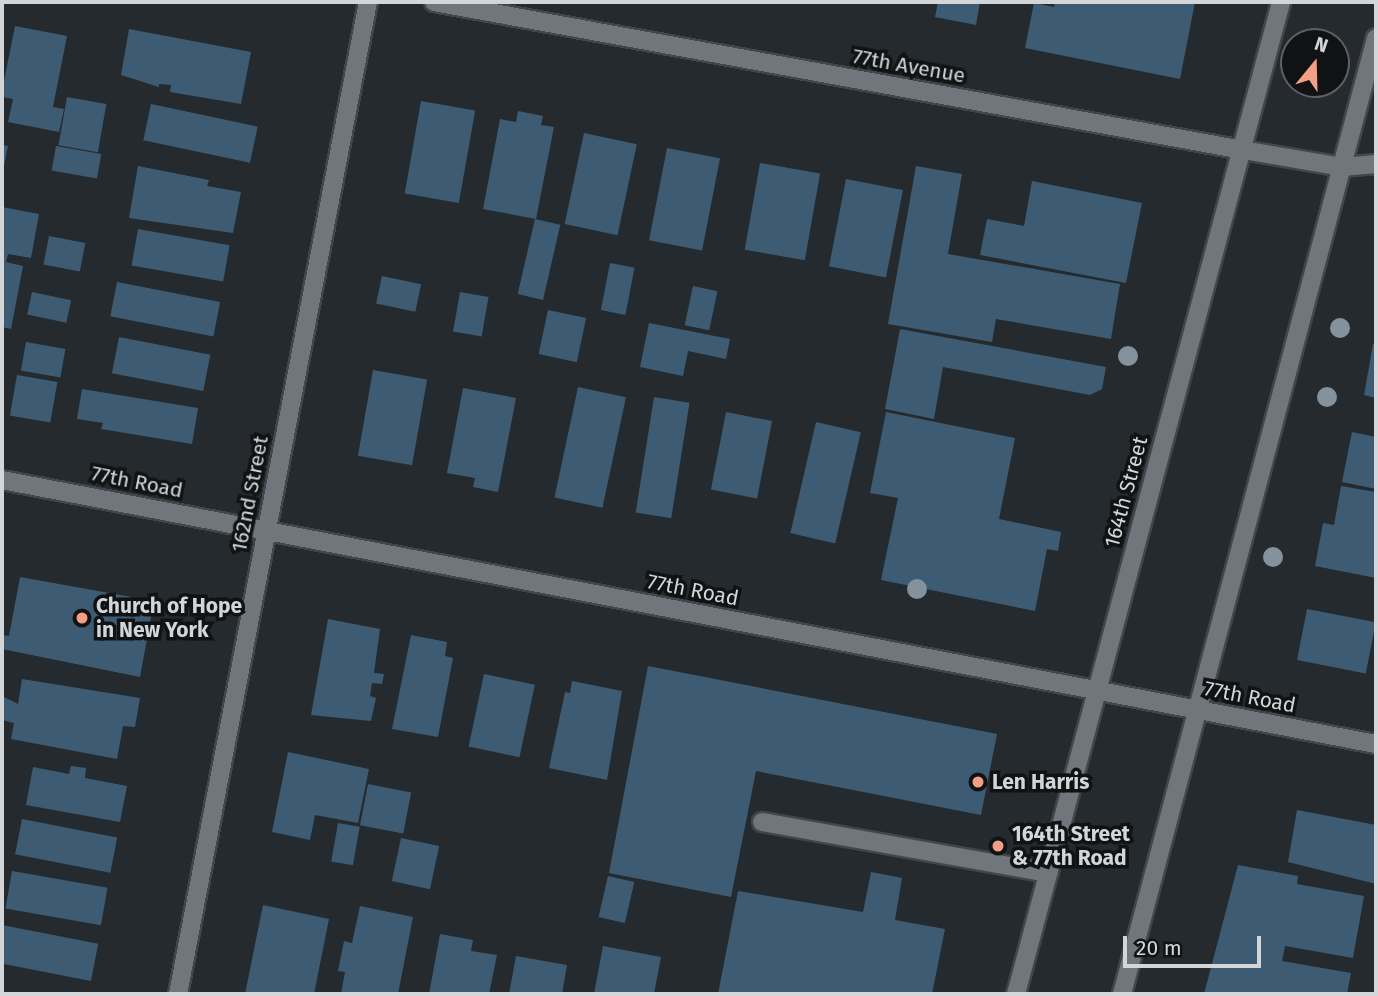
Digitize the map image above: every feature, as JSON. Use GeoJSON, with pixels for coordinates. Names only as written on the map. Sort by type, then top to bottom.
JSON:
{"type":"FeatureCollection","features":[{"type":"Feature","properties":{"kind":"street","name":"162nd Street"},"geometry":{"type":"LineString","coordinates":[[178,994],[368,2]]}},
{"type":"Feature","properties":{"kind":"street","name":"77th Avenue"},"geometry":{"type":"LineString","coordinates":[[435,2],[1243,150],[1342,167],[1376,164]]}},
{"type":"Feature","properties":{"kind":"street","name":"164th Street"},"geometry":{"type":"LineString","coordinates":[[1016,994],[1282,2]]}},
{"type":"Feature","properties":{"kind":"street"},"geometry":{"type":"LineString","coordinates":[[1122,994],[1376,38]]}},
{"type":"Feature","properties":{"kind":"street","name":"77th Road"},"geometry":{"type":"LineString","coordinates":[[2,480],[1376,744]]}},
{"type":"Feature","properties":{"kind":"street"},"geometry":{"type":"LineString","coordinates":[[762,822],[1048,873]]}},
{"type":"Feature","properties":{"kind":"building"},"geometry":{"type":"Polygon","coordinates":[[[938,2],[980,2],[976,25],[935,17],[938,2]]]}},
{"type":"Feature","properties":{"kind":"building"},"geometry":{"type":"Polygon","coordinates":[[[1055,2],[1195,2],[1180,79],[1025,48],[1034,3],[1054,7],[1055,2]]]}},
{"type":"Feature","properties":{"kind":"building"},"geometry":{"type":"Polygon","coordinates":[[[15,26],[67,36],[53,107],[64,109],[59,132],[8,122],[13,99],[2,97],[2,91],[15,26]]]}},
{"type":"Feature","properties":{"kind":"building"},"geometry":{"type":"Polygon","coordinates":[[[129,29],[251,52],[241,104],[170,92],[171,85],[159,84],[159,87],[121,75],[129,29]]]}},
{"type":"Feature","properties":{"kind":"building"},"geometry":{"type":"Polygon","coordinates":[[[67,97],[106,104],[98,152],[58,145],[67,97]]]}},
{"type":"Feature","properties":{"kind":"building"},"geometry":{"type":"Polygon","coordinates":[[[421,101],[475,111],[459,203],[405,194],[421,101]]]}},
{"type":"Feature","properties":{"kind":"building"},"geometry":{"type":"Polygon","coordinates":[[[151,104],[258,127],[250,163],[143,140],[151,104]]]}},
{"type":"Feature","properties":{"kind":"building"},"geometry":{"type":"Polygon","coordinates":[[[518,111],[543,116],[541,125],[554,127],[536,219],[483,209],[500,119],[516,122],[518,111]]]}},
{"type":"Feature","properties":{"kind":"building"},"geometry":{"type":"Polygon","coordinates":[[[584,133],[637,144],[617,235],[565,224],[584,133]]]}},
{"type":"Feature","properties":{"kind":"building"},"geometry":{"type":"Polygon","coordinates":[[[2,145],[8,146],[3,170],[2,170],[2,145]]]}},
{"type":"Feature","properties":{"kind":"building"},"geometry":{"type":"Polygon","coordinates":[[[56,146],[101,154],[97,179],[52,171],[56,146]]]}},
{"type":"Feature","properties":{"kind":"building"},"geometry":{"type":"Polygon","coordinates":[[[667,148],[720,158],[702,251],[649,240],[667,148]]]}},
{"type":"Feature","properties":{"kind":"building"},"geometry":{"type":"Polygon","coordinates":[[[760,163],[820,174],[805,260],[745,250],[760,163]]]}},
{"type":"Feature","properties":{"kind":"building"},"geometry":{"type":"Polygon","coordinates":[[[138,166],[209,180],[207,186],[241,192],[233,233],[129,218],[138,166]]]}},
{"type":"Feature","properties":{"kind":"building"},"geometry":{"type":"Polygon","coordinates":[[[916,166],[962,174],[948,254],[1120,284],[1111,339],[996,319],[992,342],[888,324],[916,166]]]}},
{"type":"Feature","properties":{"kind":"building"},"geometry":{"type":"Polygon","coordinates":[[[846,179],[903,190],[886,277],[829,266],[846,179]]]}},
{"type":"Feature","properties":{"kind":"building"},"geometry":{"type":"Polygon","coordinates":[[[1032,181],[1142,203],[1126,283],[980,255],[987,219],[1024,226],[1032,181]]]}},
{"type":"Feature","properties":{"kind":"building"},"geometry":{"type":"Polygon","coordinates":[[[2,207],[39,214],[31,258],[8,254],[6,262],[23,266],[11,329],[2,327],[2,207]]]}},
{"type":"Feature","properties":{"kind":"building"},"geometry":{"type":"Polygon","coordinates":[[[535,219],[560,225],[543,300],[518,294],[535,219]]]}},
{"type":"Feature","properties":{"kind":"building"},"geometry":{"type":"Polygon","coordinates":[[[138,229],[230,245],[223,282],[132,265],[138,229]]]}},
{"type":"Feature","properties":{"kind":"building"},"geometry":{"type":"Polygon","coordinates":[[[49,236],[85,243],[80,272],[43,264],[49,236]]]}},
{"type":"Feature","properties":{"kind":"building"},"geometry":{"type":"Polygon","coordinates":[[[610,263],[635,268],[625,315],[601,310],[610,263]]]}},
{"type":"Feature","properties":{"kind":"building"},"geometry":{"type":"Polygon","coordinates":[[[382,276],[421,284],[415,312],[376,303],[382,276]]]}},
{"type":"Feature","properties":{"kind":"building"},"geometry":{"type":"Polygon","coordinates":[[[117,282],[220,302],[213,336],[110,316],[117,282]]]}},
{"type":"Feature","properties":{"kind":"building"},"geometry":{"type":"Polygon","coordinates":[[[693,286],[717,291],[709,330],[685,325],[693,286]]]}},
{"type":"Feature","properties":{"kind":"building"},"geometry":{"type":"Polygon","coordinates":[[[32,292],[71,300],[66,323],[27,314],[32,292]]]}},
{"type":"Feature","properties":{"kind":"building"},"geometry":{"type":"Polygon","coordinates":[[[460,292],[489,297],[482,336],[453,331],[460,292]]]}},
{"type":"Feature","properties":{"kind":"building"},"geometry":{"type":"Polygon","coordinates":[[[548,310],[586,318],[577,362],[539,354],[548,310]]]}},
{"type":"Feature","properties":{"kind":"building"},"geometry":{"type":"Polygon","coordinates":[[[649,323],[730,339],[726,359],[688,351],[683,376],[640,367],[649,323]]]}},
{"type":"Feature","properties":{"kind":"building"},"geometry":{"type":"Polygon","coordinates":[[[900,329],[1106,367],[1102,389],[1090,395],[943,367],[934,419],[885,409],[900,329]]]}},
{"type":"Feature","properties":{"kind":"building"},"geometry":{"type":"Polygon","coordinates":[[[119,337],[210,355],[203,391],[112,373],[119,337]]]}},
{"type":"Feature","properties":{"kind":"building"},"geometry":{"type":"Polygon","coordinates":[[[26,342],[65,349],[60,378],[21,371],[26,342]]]}},
{"type":"Feature","properties":{"kind":"building"},"geometry":{"type":"Polygon","coordinates":[[[1373,344],[1376,345],[1376,398],[1364,395],[1373,344]]]}},
{"type":"Feature","properties":{"kind":"building"},"geometry":{"type":"Polygon","coordinates":[[[373,370],[427,380],[412,465],[358,456],[373,370]]]}},
{"type":"Feature","properties":{"kind":"building"},"geometry":{"type":"Polygon","coordinates":[[[17,375],[57,382],[50,422],[10,415],[17,375]]]}},
{"type":"Feature","properties":{"kind":"building"},"geometry":{"type":"Polygon","coordinates":[[[578,387],[626,397],[602,508],[555,498],[578,387]]]}},
{"type":"Feature","properties":{"kind":"building"},"geometry":{"type":"Polygon","coordinates":[[[463,388],[516,398],[498,492],[473,487],[475,478],[447,473],[463,388]]]}},
{"type":"Feature","properties":{"kind":"building"},"geometry":{"type":"Polygon","coordinates":[[[82,389],[198,408],[192,444],[101,429],[103,423],[77,419],[82,389]]]}},
{"type":"Feature","properties":{"kind":"building"},"geometry":{"type":"Polygon","coordinates":[[[654,397],[690,403],[671,518],[636,513],[654,397]]]}},
{"type":"Feature","properties":{"kind":"building"},"geometry":{"type":"Polygon","coordinates":[[[726,412],[772,421],[757,499],[711,490],[726,412]]]}},
{"type":"Feature","properties":{"kind":"building"},"geometry":{"type":"Polygon","coordinates":[[[886,412],[1015,438],[999,519],[1061,532],[1058,551],[1047,549],[1035,611],[881,580],[898,498],[870,493],[886,412]]]}},
{"type":"Feature","properties":{"kind":"building"},"geometry":{"type":"Polygon","coordinates":[[[816,422],[861,432],[835,543],[790,533],[816,422]]]}},
{"type":"Feature","properties":{"kind":"building"},"geometry":{"type":"Polygon","coordinates":[[[1352,432],[1376,437],[1376,489],[1342,482],[1352,432]]]}},
{"type":"Feature","properties":{"kind":"building"},"geometry":{"type":"Polygon","coordinates":[[[1341,486],[1376,492],[1376,578],[1315,566],[1323,523],[1334,525],[1341,486]]]}},
{"type":"Feature","properties":{"kind":"building","name":"Church of Hope in New York"},"geometry":{"type":"Polygon","coordinates":[[[20,577],[154,601],[140,677],[2,649],[2,635],[9,636],[20,577]]]}},
{"type":"Feature","properties":{"kind":"building"},"geometry":{"type":"Polygon","coordinates":[[[1307,609],[1376,622],[1366,673],[1297,660],[1307,609]]]}},
{"type":"Feature","properties":{"kind":"building"},"geometry":{"type":"Polygon","coordinates":[[[328,619],[380,629],[374,673],[384,674],[382,684],[372,683],[370,696],[376,698],[371,721],[311,715],[328,619]]]}},
{"type":"Feature","properties":{"kind":"building"},"geometry":{"type":"Polygon","coordinates":[[[411,635],[447,642],[445,656],[453,658],[438,737],[392,729],[411,635]]]}},
{"type":"Feature","properties":{"kind":"building"},"geometry":{"type":"Polygon","coordinates":[[[648,666],[997,734],[981,815],[756,771],[731,897],[609,873],[648,666]]]}},
{"type":"Feature","properties":{"kind":"building"},"geometry":{"type":"Polygon","coordinates":[[[484,674],[535,685],[519,757],[469,746],[484,674]]]}},
{"type":"Feature","properties":{"kind":"building"},"geometry":{"type":"Polygon","coordinates":[[[22,679],[140,698],[135,727],[123,726],[117,759],[11,739],[14,723],[2,720],[2,696],[18,704],[22,679]]]}},
{"type":"Feature","properties":{"kind":"building"},"geometry":{"type":"Polygon","coordinates":[[[572,681],[622,691],[607,780],[549,768],[565,692],[570,693],[572,681]]]}},
{"type":"Feature","properties":{"kind":"building"},"geometry":{"type":"Polygon","coordinates":[[[288,752],[369,769],[358,823],[315,815],[310,840],[272,832],[288,752]]]}},
{"type":"Feature","properties":{"kind":"building"},"geometry":{"type":"Polygon","coordinates":[[[71,766],[86,768],[85,778],[127,786],[120,822],[26,805],[33,767],[69,774],[71,766]]]}},
{"type":"Feature","properties":{"kind":"building"},"geometry":{"type":"Polygon","coordinates":[[[368,784],[411,792],[403,834],[360,825],[368,784]]]}},
{"type":"Feature","properties":{"kind":"building"},"geometry":{"type":"Polygon","coordinates":[[[1297,810],[1376,825],[1376,884],[1288,862],[1297,810]]]}},
{"type":"Feature","properties":{"kind":"building"},"geometry":{"type":"Polygon","coordinates":[[[22,819],[117,838],[110,873],[15,854],[22,819]]]}},
{"type":"Feature","properties":{"kind":"building"},"geometry":{"type":"Polygon","coordinates":[[[338,823],[360,827],[353,865],[331,861],[338,823]]]}},
{"type":"Feature","properties":{"kind":"building"},"geometry":{"type":"Polygon","coordinates":[[[401,838],[439,846],[430,889],[392,881],[401,838]]]}},
{"type":"Feature","properties":{"kind":"building"},"geometry":{"type":"Polygon","coordinates":[[[1238,865],[1298,876],[1297,884],[1364,896],[1353,958],[1285,946],[1282,961],[1351,973],[1347,994],[1204,994],[1238,865]]]}},
{"type":"Feature","properties":{"kind":"building"},"geometry":{"type":"Polygon","coordinates":[[[12,871],[108,888],[101,925],[5,908],[12,871]]]}},
{"type":"Feature","properties":{"kind":"building"},"geometry":{"type":"Polygon","coordinates":[[[871,872],[902,878],[895,920],[945,929],[932,994],[718,994],[738,891],[863,912],[871,872]]]}},
{"type":"Feature","properties":{"kind":"building"},"geometry":{"type":"Polygon","coordinates":[[[608,876],[634,882],[625,923],[599,917],[608,876]]]}},
{"type":"Feature","properties":{"kind":"building"},"geometry":{"type":"Polygon","coordinates":[[[263,905],[329,919],[314,994],[245,994],[263,905]]]}},
{"type":"Feature","properties":{"kind":"building"},"geometry":{"type":"Polygon","coordinates":[[[360,906],[413,917],[398,994],[341,994],[345,972],[338,971],[344,941],[352,943],[360,906]]]}},
{"type":"Feature","properties":{"kind":"building"},"geometry":{"type":"Polygon","coordinates":[[[2,925],[98,944],[91,981],[2,964],[2,925]]]}},
{"type":"Feature","properties":{"kind":"building"},"geometry":{"type":"Polygon","coordinates":[[[440,934],[473,940],[471,951],[497,955],[489,994],[429,994],[440,934]]]}},
{"type":"Feature","properties":{"kind":"building"},"geometry":{"type":"Polygon","coordinates":[[[603,946],[661,957],[654,994],[594,994],[603,946]]]}},
{"type":"Feature","properties":{"kind":"building"},"geometry":{"type":"Polygon","coordinates":[[[516,956],[567,965],[562,994],[509,994],[516,956]]]}},
{"type":"Feature","properties":{"kind":"place","name":"Church of Hope in New York"},"geometry":{"type":"Point","coordinates":[82,618]}},
{"type":"Feature","properties":{"kind":"place","name":"Len Harris"},"geometry":{"type":"Point","coordinates":[978,782]}},
{"type":"Feature","properties":{"kind":"place","name":"164th Street & 77th Road"},"geometry":{"type":"Point","coordinates":[998,846]}}]}
